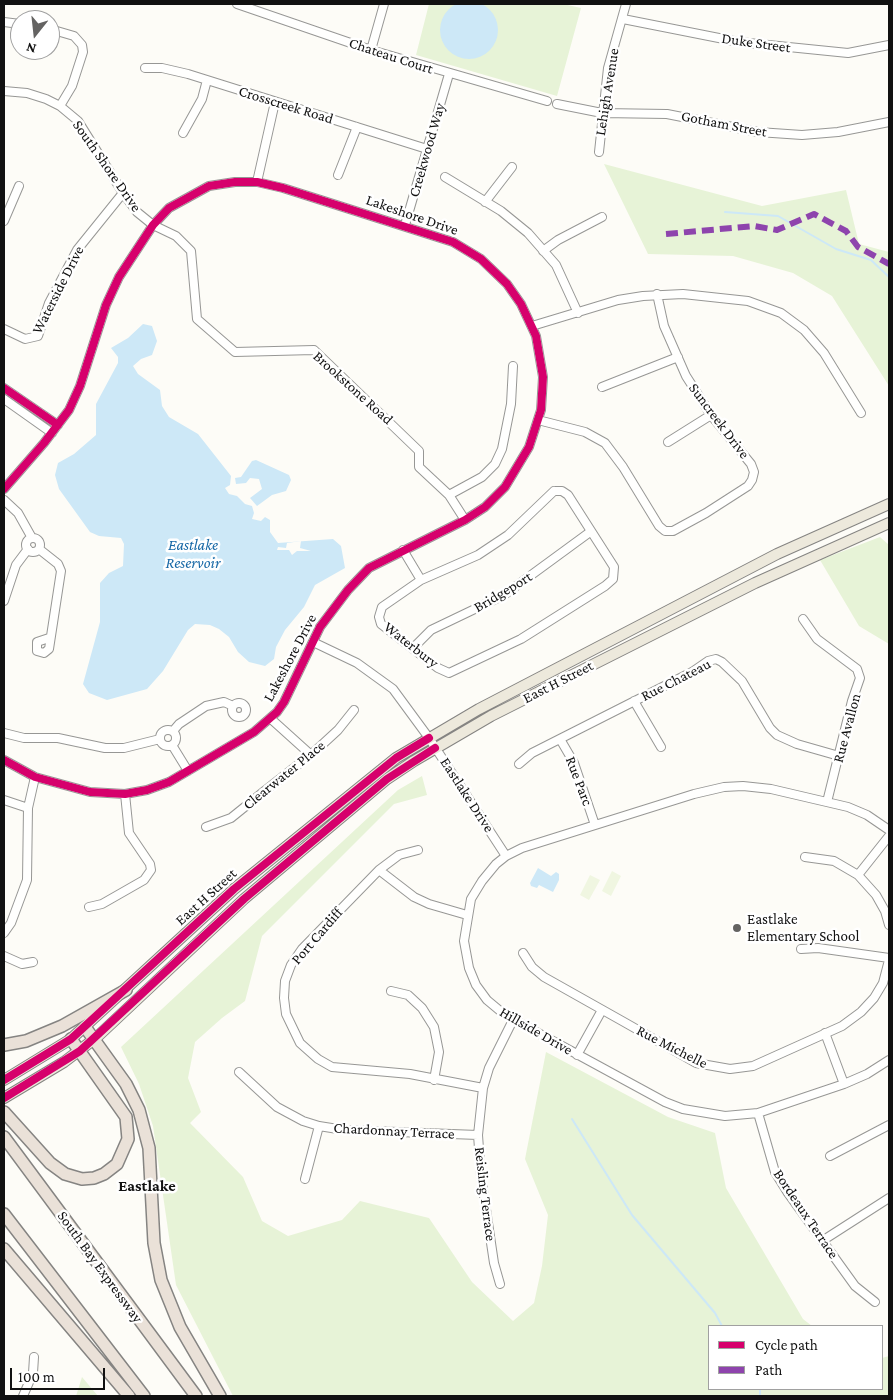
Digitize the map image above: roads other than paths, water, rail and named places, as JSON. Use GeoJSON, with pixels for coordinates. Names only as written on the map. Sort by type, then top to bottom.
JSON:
{"type":"FeatureCollection","features":[{"type":"Feature","properties":{"kind":"highway"},"geometry":{"type":"LineString","coordinates":[[4,1045],[26,1041],[62,1026],[126,990]]}},
{"type":"Feature","properties":{"kind":"highway"},"geometry":{"type":"LineString","coordinates":[[85,1027],[126,1084],[139,1110],[149,1148],[154,1243],[162,1280],[180,1327],[220,1396]]}},
{"type":"Feature","properties":{"kind":"highway"},"geometry":{"type":"LineString","coordinates":[[6,1115],[50,1163],[65,1174],[88,1179],[99,1176],[113,1168],[127,1145],[127,1122],[123,1112],[71,1039]]}},
{"type":"Feature","properties":{"kind":"highway","name":"South Bay Expressway"},"geometry":{"type":"LineString","coordinates":[[4,1137],[196,1396]]}},
{"type":"Feature","properties":{"kind":"highway"},"geometry":{"type":"LineString","coordinates":[[4,1214],[144,1396]]}},
{"type":"Feature","properties":{"kind":"highway"},"geometry":{"type":"LineString","coordinates":[[4,1249],[129,1396]]}},
{"type":"Feature","properties":{"kind":"main road","name":"East H Street"},"geometry":{"type":"LineString","coordinates":[[4,1080],[71,1039],[234,889],[396,758],[479,709],[777,554],[889,504]]}},
{"type":"Feature","properties":{"kind":"main road","name":"East H Street"},"geometry":{"type":"LineString","coordinates":[[4,1098],[80,1051],[94,1040],[244,899],[387,779],[435,748],[491,716],[755,583],[889,523]]}},
{"type":"Feature","properties":{"kind":"street","name":"Chateau Court"},"geometry":{"type":"LineString","coordinates":[[237,4],[371,50],[547,101]]}},
{"type":"Feature","properties":{"kind":"street"},"geometry":{"type":"LineString","coordinates":[[371,50],[384,4]]}},
{"type":"Feature","properties":{"kind":"street","name":"Lehigh Avenue"},"geometry":{"type":"LineString","coordinates":[[599,152],[608,68],[626,4]]}},
{"type":"Feature","properties":{"kind":"street","name":"Duke Street"},"geometry":{"type":"LineString","coordinates":[[623,19],[740,42],[835,52],[848,53],[889,45]]}},
{"type":"Feature","properties":{"kind":"street"},"geometry":{"type":"LineString","coordinates":[[60,32],[74,36],[82,45],[83,52],[72,86],[60,106]]}},
{"type":"Feature","properties":{"kind":"street","name":"Crosscreek Road"},"geometry":{"type":"LineString","coordinates":[[145,68],[162,68],[207,80],[427,148]]}},
{"type":"Feature","properties":{"kind":"street","name":"Creekwood Way"},"geometry":{"type":"LineString","coordinates":[[405,225],[449,74]]}},
{"type":"Feature","properties":{"kind":"street"},"geometry":{"type":"LineString","coordinates":[[183,133],[202,99],[207,80]]}},
{"type":"Feature","properties":{"kind":"street","name":"South Shore Drive"},"geometry":{"type":"LineString","coordinates":[[4,91],[27,93],[46,98],[60,106],[86,131],[122,193],[138,212],[153,225]]}},
{"type":"Feature","properties":{"kind":"street"},"geometry":{"type":"LineString","coordinates":[[257,182],[275,102]]}},
{"type":"Feature","properties":{"kind":"street","name":"Gotham Street"},"geometry":{"type":"LineString","coordinates":[[557,104],[602,113],[667,114],[758,132],[804,136],[838,132],[889,122]]}},
{"type":"Feature","properties":{"kind":"street"},"geometry":{"type":"LineString","coordinates":[[338,175],[357,127]]}},
{"type":"Feature","properties":{"kind":"street"},"geometry":{"type":"LineString","coordinates":[[485,202],[512,167]]}},
{"type":"Feature","properties":{"kind":"street"},"geometry":{"type":"LineString","coordinates":[[445,178],[519,224],[556,265],[578,313]]}},
{"type":"Feature","properties":{"kind":"street","name":"Lakeshore Drive"},"geometry":{"type":"LineString","coordinates":[[4,490],[69,410],[80,386],[106,305],[119,278],[153,225],[169,208],[208,186],[235,182],[257,182],[405,225],[452,242],[481,259],[514,294],[532,326],[538,346],[542,377],[542,399],[538,420],[529,446],[505,487],[485,507],[466,520],[373,565],[348,590],[330,613],[313,642],[284,702],[254,732],[158,787],[126,794],[90,792],[35,777],[4,760]]}},
{"type":"Feature","properties":{"kind":"street"},"geometry":{"type":"LineString","coordinates":[[4,222],[19,186]]}},
{"type":"Feature","properties":{"kind":"street","name":"Waterside Drive"},"geometry":{"type":"LineString","coordinates":[[4,329],[25,339],[38,336],[49,303],[77,250],[122,193]]}},
{"type":"Feature","properties":{"kind":"street"},"geometry":{"type":"LineString","coordinates":[[543,250],[602,217]]}},
{"type":"Feature","properties":{"kind":"street","name":"Brookstone Road"},"geometry":{"type":"LineString","coordinates":[[153,225],[176,236],[191,251],[194,309],[197,319],[235,352],[314,350],[419,451],[419,468],[449,495],[466,520]]}},
{"type":"Feature","properties":{"kind":"street"},"geometry":{"type":"LineString","coordinates":[[532,326],[618,300],[657,294],[735,298],[763,305],[781,313],[804,330],[818,346],[861,413]]}},
{"type":"Feature","properties":{"kind":"street","name":"Suncreek Drive"},"geometry":{"type":"LineString","coordinates":[[538,420],[585,432],[605,443],[623,467],[659,526],[665,531],[672,531],[706,513],[741,490],[752,480],[754,472],[751,464],[711,415],[694,390],[664,326],[657,294]]}},
{"type":"Feature","properties":{"kind":"street"},"geometry":{"type":"LineString","coordinates":[[602,387],[678,357]]}},
{"type":"Feature","properties":{"kind":"street"},"geometry":{"type":"LineString","coordinates":[[449,495],[482,477],[495,464],[502,449],[511,404],[513,366]]}},
{"type":"Feature","properties":{"kind":"street"},"geometry":{"type":"LineString","coordinates":[[4,388],[58,425]]}},
{"type":"Feature","properties":{"kind":"street"},"geometry":{"type":"LineString","coordinates":[[4,399],[52,433]]}},
{"type":"Feature","properties":{"kind":"street"},"geometry":{"type":"LineString","coordinates":[[668,442],[711,415]]}},
{"type":"Feature","properties":{"kind":"street","name":"Waterbury"},"geometry":{"type":"LineString","coordinates":[[554,491],[562,491],[568,495],[590,532],[614,567],[613,579],[598,591],[521,639],[459,670],[449,673],[438,668],[414,647],[384,627],[379,614],[382,607],[421,580],[478,555],[508,535],[554,491]]}},
{"type":"Feature","properties":{"kind":"street"},"geometry":{"type":"LineString","coordinates":[[4,500],[18,513],[32,538],[40,542],[39,549]]}},
{"type":"Feature","properties":{"kind":"street","name":"Bridgeport"},"geometry":{"type":"LineString","coordinates":[[414,647],[431,630],[509,592],[590,532]]}},
{"type":"Feature","properties":{"kind":"street"},"geometry":{"type":"LineString","coordinates":[[4,601],[16,566],[28,549],[27,542],[32,538]]}},
{"type":"Feature","properties":{"kind":"street"},"geometry":{"type":"LineString","coordinates":[[28,549],[34,552],[39,549]]}},
{"type":"Feature","properties":{"kind":"street"},"geometry":{"type":"LineString","coordinates":[[39,549],[58,564],[61,572],[49,638]]}},
{"type":"Feature","properties":{"kind":"street"},"geometry":{"type":"LineString","coordinates":[[403,550],[421,580]]}},
{"type":"Feature","properties":{"kind":"street","name":"Rue Avallon"},"geometry":{"type":"LineString","coordinates":[[803,619],[817,639],[857,669],[860,678],[852,701],[827,802]]}},
{"type":"Feature","properties":{"kind":"street","name":"Eastlake Drive"},"geometry":{"type":"LineString","coordinates":[[313,642],[358,662],[383,680],[406,705],[506,856]]}},
{"type":"Feature","properties":{"kind":"street","name":"Rue Chateau"},"geometry":{"type":"LineString","coordinates":[[519,764],[532,753],[692,672],[708,661],[716,659],[733,671],[748,689],[760,712],[777,735],[797,744],[839,756]]}},
{"type":"Feature","properties":{"kind":"street"},"geometry":{"type":"LineString","coordinates":[[634,701],[661,747]]}},
{"type":"Feature","properties":{"kind":"street"},"geometry":{"type":"LineString","coordinates":[[160,738],[163,731],[173,731],[179,724],[206,706],[224,702],[233,706]]}},
{"type":"Feature","properties":{"kind":"street","name":"Clearwater Place"},"geometry":{"type":"LineString","coordinates":[[206,827],[231,818],[311,755],[338,730],[354,710]]}},
{"type":"Feature","properties":{"kind":"street"},"geometry":{"type":"LineString","coordinates":[[270,718],[279,724],[311,755]]}},
{"type":"Feature","properties":{"kind":"street"},"geometry":{"type":"LineString","coordinates":[[172,745],[176,738],[173,731]]}},
{"type":"Feature","properties":{"kind":"street"},"geometry":{"type":"LineString","coordinates":[[4,733],[24,738],[43,736],[58,738],[105,748],[124,748],[160,738]]}},
{"type":"Feature","properties":{"kind":"street"},"geometry":{"type":"LineString","coordinates":[[160,738],[164,745],[172,745]]}},
{"type":"Feature","properties":{"kind":"street","name":"Rue Parc"},"geometry":{"type":"LineString","coordinates":[[560,739],[574,763],[595,825]]}},
{"type":"Feature","properties":{"kind":"street"},"geometry":{"type":"LineString","coordinates":[[172,745],[188,771]]}},
{"type":"Feature","properties":{"kind":"street"},"geometry":{"type":"LineString","coordinates":[[4,933],[11,923],[27,880],[28,808],[35,777]]}},
{"type":"Feature","properties":{"kind":"street","name":"Hillside Drive"},"geometry":{"type":"LineString","coordinates":[[889,830],[857,811],[827,802],[771,789],[743,786],[724,787],[522,848],[506,856],[482,881],[471,899],[464,941],[466,959],[472,977],[487,1000],[513,1020],[664,1102],[683,1109],[720,1116],[758,1114],[844,1084],[867,1074],[889,1060]]}},
{"type":"Feature","properties":{"kind":"street"},"geometry":{"type":"LineString","coordinates":[[89,907],[102,904],[144,880],[151,870],[150,864],[129,833],[126,818],[126,794]]}},
{"type":"Feature","properties":{"kind":"street"},"geometry":{"type":"LineString","coordinates":[[4,800],[28,808]]}},
{"type":"Feature","properties":{"kind":"street"},"geometry":{"type":"LineString","coordinates":[[858,875],[889,836]]}},
{"type":"Feature","properties":{"kind":"street","name":"Port Cardiff"},"geometry":{"type":"LineString","coordinates":[[418,850],[399,855],[379,870],[302,950],[291,965],[284,989],[286,1014],[300,1043],[318,1059],[332,1067],[410,1074],[483,1088]]}},
{"type":"Feature","properties":{"kind":"street"},"geometry":{"type":"LineString","coordinates":[[805,857],[834,861],[858,875],[876,895],[889,925]]}},
{"type":"Feature","properties":{"kind":"street"},"geometry":{"type":"LineString","coordinates":[[379,870],[414,897],[429,904],[467,915]]}},
{"type":"Feature","properties":{"kind":"street"},"geometry":{"type":"LineString","coordinates":[[802,949],[818,948],[889,959]]}},
{"type":"Feature","properties":{"kind":"street","name":"Rue Michelle"},"geometry":{"type":"LineString","coordinates":[[523,953],[532,967],[544,977],[696,1063],[722,1069],[753,1066],[842,1026],[868,1005],[883,983],[889,959]]}},
{"type":"Feature","properties":{"kind":"street"},"geometry":{"type":"LineString","coordinates":[[4,956],[22,964],[33,962]]}},
{"type":"Feature","properties":{"kind":"street"},"geometry":{"type":"LineString","coordinates":[[391,991],[408,996],[422,1008],[434,1027],[439,1052],[434,1080]]}},
{"type":"Feature","properties":{"kind":"street"},"geometry":{"type":"LineString","coordinates":[[577,1055],[602,1010]]}},
{"type":"Feature","properties":{"kind":"street","name":"Reisling Terrace"},"geometry":{"type":"LineString","coordinates":[[500,1284],[494,1263],[480,1176],[478,1135],[483,1088],[491,1064],[513,1020]]}},
{"type":"Feature","properties":{"kind":"street"},"geometry":{"type":"LineString","coordinates":[[825,1033],[844,1084]]}},
{"type":"Feature","properties":{"kind":"street","name":"Chardonnay Terrace"},"geometry":{"type":"LineString","coordinates":[[239,1072],[277,1107],[303,1121],[319,1126],[344,1130],[478,1135]]}},
{"type":"Feature","properties":{"kind":"street","name":"Bordeaux Terrace"},"geometry":{"type":"LineString","coordinates":[[758,1114],[775,1172],[855,1286],[875,1302]]}},
{"type":"Feature","properties":{"kind":"street"},"geometry":{"type":"LineString","coordinates":[[830,1156],[889,1125]]}},
{"type":"Feature","properties":{"kind":"street"},"geometry":{"type":"LineString","coordinates":[[304,1179],[319,1126]]}},
{"type":"Feature","properties":{"kind":"street"},"geometry":{"type":"LineString","coordinates":[[822,1241],[889,1198]]}},
{"type":"Feature","properties":{"kind":"street"},"geometry":{"type":"LineString","coordinates":[[23,1396],[33,1373],[34,1357]]}},
{"type":"Feature","properties":{"kind":"water"},"geometry":{"type":"Polygon","coordinates":[[[463,1],[475,1],[490,9],[498,24],[498,36],[490,51],[475,59],[463,59],[448,51],[440,36],[440,24],[448,9],[463,1]]]}},
{"type":"Feature","properties":{"kind":"water","name":"Eastlake Reservoir"},"geometry":{"type":"Polygon","coordinates":[[[143,324],[152,326],[157,341],[152,355],[141,359],[133,366],[138,374],[160,390],[162,406],[169,417],[198,434],[231,476],[230,485],[225,488],[229,494],[237,496],[245,504],[252,506],[254,513],[252,519],[261,521],[265,517],[270,520],[270,532],[278,543],[333,539],[341,546],[345,568],[315,585],[304,607],[285,630],[276,647],[274,659],[265,666],[249,662],[238,652],[229,637],[219,629],[210,625],[195,624],[188,630],[163,671],[147,689],[107,700],[89,693],[83,684],[100,622],[100,583],[109,573],[123,566],[124,544],[121,538],[99,536],[90,532],[59,489],[55,475],[58,463],[74,454],[96,435],[96,404],[118,363],[118,357],[111,348],[128,338],[143,324]]]}},
{"type":"Feature","properties":{"kind":"water"},"geometry":{"type":"Polygon","coordinates":[[[256,460],[289,475],[291,480],[286,491],[272,495],[257,506],[250,498],[262,489],[259,479],[250,478],[246,483],[236,484],[235,478],[241,477],[252,461],[256,460]]]}},
{"type":"Feature","properties":{"kind":"water"},"geometry":{"type":"Polygon","coordinates":[[[538,868],[551,876],[556,872],[559,874],[559,880],[553,892],[539,885],[537,888],[531,886],[530,883],[538,868]]]}},
{"type":"Feature","properties":{"kind":"waterway"},"geometry":{"type":"LineString","coordinates":[[725,212],[778,216],[836,249],[871,260],[889,277]]}},
{"type":"Feature","properties":{"kind":"waterway"},"geometry":{"type":"LineString","coordinates":[[572,1119],[632,1215],[715,1313],[721,1325]]}},
{"type":"Feature","properties":{"kind":"waterway"},"geometry":{"type":"LineString","coordinates":[[760,1390],[760,1396]]}},
{"type":"Feature","properties":{"kind":"place","name":"Eastlake Elementary School"},"geometry":{"type":"Point","coordinates":[737,928]}},
{"type":"Feature","properties":{"kind":"district","name":"Eastlake"},"geometry":{"type":"Point","coordinates":[147,1186]}}]}
